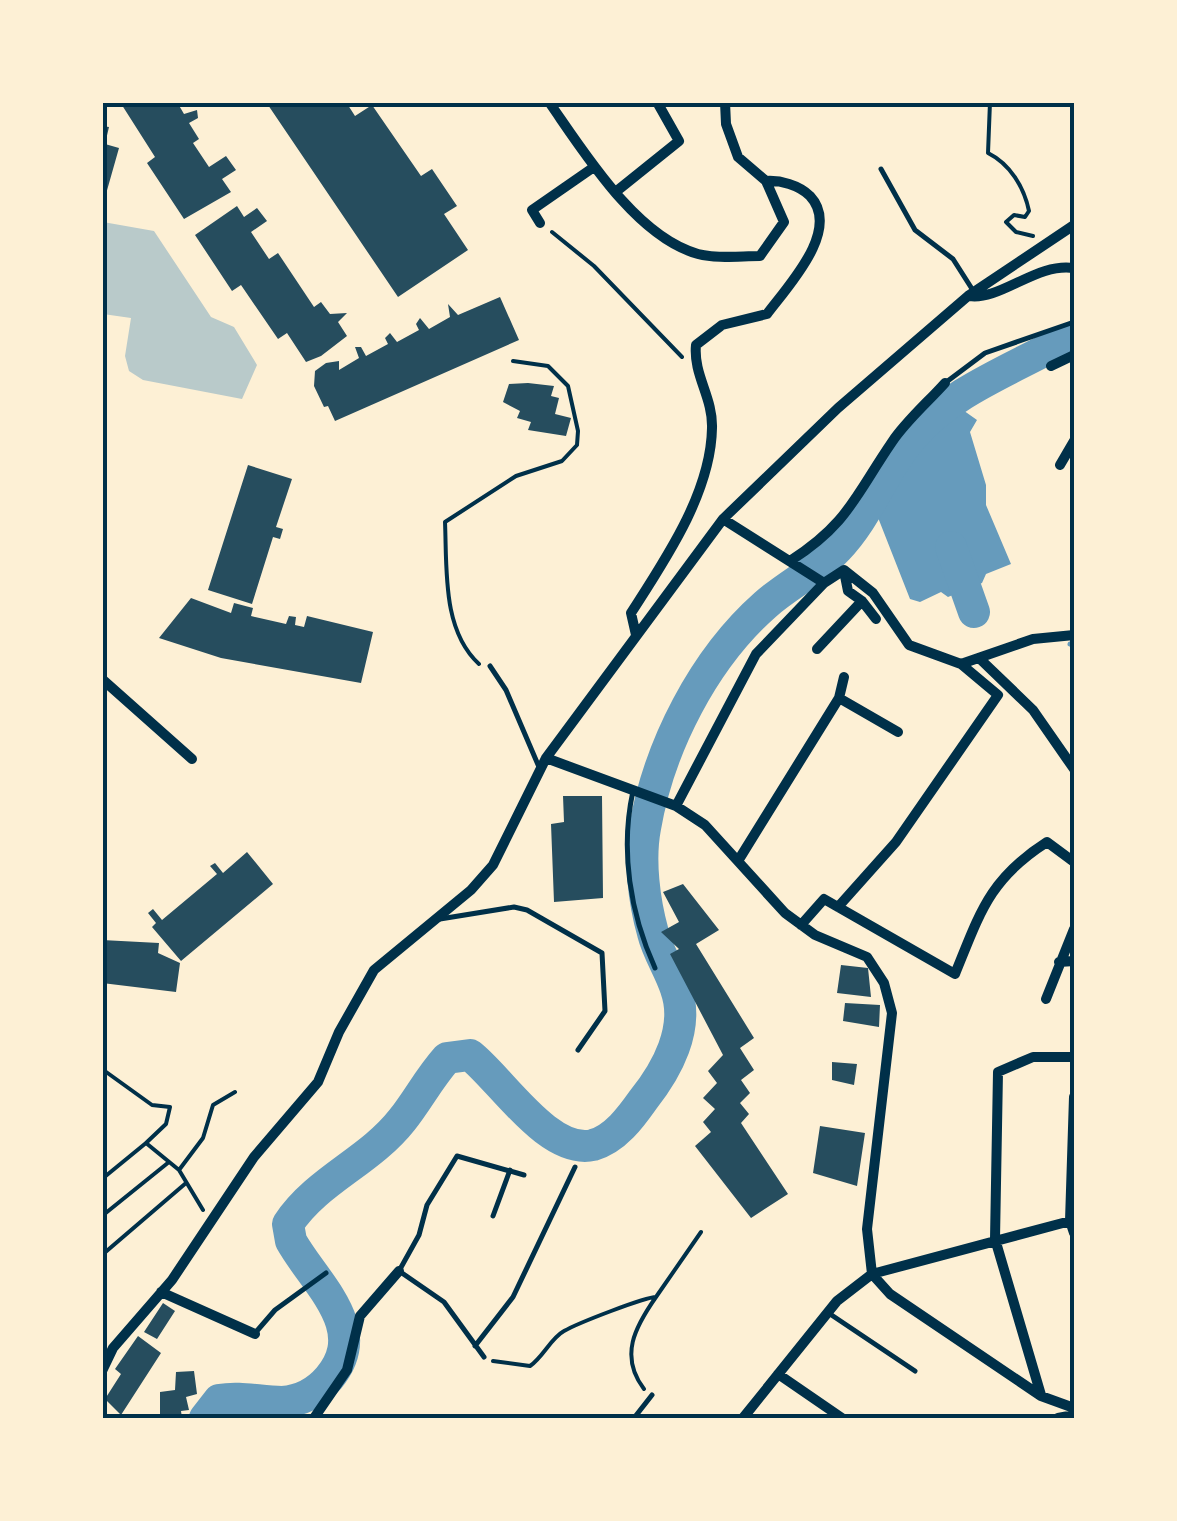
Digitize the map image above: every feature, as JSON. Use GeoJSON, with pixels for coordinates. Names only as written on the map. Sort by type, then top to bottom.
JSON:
{"type":"FeatureCollection","features":[{"type":"Feature","properties":{"kind":"street"},"geometry":{"type":"LineString","coordinates":[[548,102],[594,167],[671,243],[700,255],[760,256],[784,222],[766,181],[738,157],[726,124],[724,102]]}},
{"type":"Feature","properties":{"kind":"street"},"geometry":{"type":"LineString","coordinates":[[618,190],[680,141],[657,102]]}},
{"type":"Feature","properties":{"kind":"street"},"geometry":{"type":"LineString","coordinates":[[540,223],[532,210],[594,167]]}},
{"type":"Feature","properties":{"kind":"street"},"geometry":{"type":"LineString","coordinates":[[636,635],[631,612],[681,536],[712,430],[710,406],[694,366],[696,345],[722,325],[767,314],[811,251],[820,227],[816,203],[806,191],[778,180],[766,181]]}},
{"type":"Feature","properties":{"kind":"street"},"geometry":{"type":"LineString","coordinates":[[102,1371],[114,1348],[161,1292],[254,1157],[318,1082],[339,1032],[374,970],[471,890],[493,865],[543,764],[722,519],[838,408],[971,294],[1074,224]]}},
{"type":"Feature","properties":{"kind":"street"},"geometry":{"type":"LineString","coordinates":[[971,294],[980,298],[1024,277],[1074,268]]}},
{"type":"Feature","properties":{"kind":"street"},"geometry":{"type":"LineString","coordinates":[[1050,366],[1074,355]]}},
{"type":"Feature","properties":{"kind":"street"},"geometry":{"type":"LineString","coordinates":[[790,561],[827,538],[859,500],[893,440],[946,383]]}},
{"type":"Feature","properties":{"kind":"street"},"geometry":{"type":"LineString","coordinates":[[1060,465],[1074,441]]}},
{"type":"Feature","properties":{"kind":"street"},"geometry":{"type":"LineString","coordinates":[[722,519],[824,582]]}},
{"type":"Feature","properties":{"kind":"street"},"geometry":{"type":"LineString","coordinates":[[676,806],[756,654],[824,582],[844,570]]}},
{"type":"Feature","properties":{"kind":"street"},"geometry":{"type":"LineString","coordinates":[[844,570],[848,591],[862,600],[876,619]]}},
{"type":"Feature","properties":{"kind":"street"},"geometry":{"type":"LineString","coordinates":[[838,907],[896,842],[998,695],[961,664],[909,646],[873,593],[844,570]]}},
{"type":"Feature","properties":{"kind":"street"},"geometry":{"type":"LineString","coordinates":[[818,649],[862,600]]}},
{"type":"Feature","properties":{"kind":"street"},"geometry":{"type":"LineString","coordinates":[[961,664],[1033,638],[1074,635]]}},
{"type":"Feature","properties":{"kind":"street"},"geometry":{"type":"LineString","coordinates":[[979,658],[1033,710],[1074,769]]}},
{"type":"Feature","properties":{"kind":"street"},"geometry":{"type":"LineString","coordinates":[[738,861],[840,698],[844,677]]}},
{"type":"Feature","properties":{"kind":"street"},"geometry":{"type":"LineString","coordinates":[[102,678],[192,759]]}},
{"type":"Feature","properties":{"kind":"street"},"geometry":{"type":"LineString","coordinates":[[840,698],[898,732]]}},
{"type":"Feature","properties":{"kind":"street"},"geometry":{"type":"LineString","coordinates":[[543,764],[634,788],[676,806],[705,825],[801,925],[867,957],[884,983],[892,1012],[867,1228],[872,1274],[890,1294],[1041,1396],[1074,1411]]}},
{"type":"Feature","properties":{"kind":"street"},"geometry":{"type":"LineString","coordinates":[[801,925],[824,898],[954,974],[985,901],[1013,864],[1047,842],[1074,862]]}},
{"type":"Feature","properties":{"kind":"street"},"geometry":{"type":"LineString","coordinates":[[1046,1000],[1074,929]]}},
{"type":"Feature","properties":{"kind":"street"},"geometry":{"type":"LineString","coordinates":[[1059,962],[1074,961]]}},
{"type":"Feature","properties":{"kind":"street"},"geometry":{"type":"LineString","coordinates":[[1041,1396],[995,1239],[998,1072],[1032,1057],[1074,1057]]}},
{"type":"Feature","properties":{"kind":"street"},"geometry":{"type":"LineString","coordinates":[[1074,1096],[1074,1233]]}},
{"type":"Feature","properties":{"kind":"street"},"geometry":{"type":"LineString","coordinates":[[743,1418],[827,1312],[872,1274],[1072,1220]]}},
{"type":"Feature","properties":{"kind":"street"},"geometry":{"type":"LineString","coordinates":[[314,1418],[348,1370],[357,1344],[360,1316],[399,1271]]}},
{"type":"Feature","properties":{"kind":"street"},"geometry":{"type":"LineString","coordinates":[[161,1292],[255,1334]]}},
{"type":"Feature","properties":{"kind":"street"},"geometry":{"type":"LineString","coordinates":[[778,1374],[842,1418]]}},
{"type":"Feature","properties":{"kind":"street"},"geometry":{"type":"LineString","coordinates":[[1058,1418],[1074,1411]]}},
{"type":"Feature","properties":{"kind":"lane"},"geometry":{"type":"LineString","coordinates":[[880,169],[915,230],[954,259],[971,294]]}},
{"type":"Feature","properties":{"kind":"lane"},"geometry":{"type":"LineString","coordinates":[[946,383],[985,352],[1074,322]]}},
{"type":"Feature","properties":{"kind":"lane"},"geometry":{"type":"LineString","coordinates":[[490,666],[543,764]]}},
{"type":"Feature","properties":{"kind":"lane"},"geometry":{"type":"LineString","coordinates":[[634,788],[624,840],[642,940],[654,968]]}},
{"type":"Feature","properties":{"kind":"lane"},"geometry":{"type":"LineString","coordinates":[[432,920],[514,907],[602,953],[605,1010],[578,1050]]}},
{"type":"Feature","properties":{"kind":"lane"},"geometry":{"type":"LineString","coordinates":[[484,1357],[444,1302],[399,1271],[419,1235],[427,1205],[456,1156],[524,1175]]}},
{"type":"Feature","properties":{"kind":"lane"},"geometry":{"type":"LineString","coordinates":[[475,1346],[513,1297],[575,1167]]}},
{"type":"Feature","properties":{"kind":"lane"},"geometry":{"type":"LineString","coordinates":[[493,1216],[510,1170]]}},
{"type":"Feature","properties":{"kind":"lane"},"geometry":{"type":"LineString","coordinates":[[255,1334],[275,1310],[326,1273]]}},
{"type":"Feature","properties":{"kind":"lane"},"geometry":{"type":"LineString","coordinates":[[827,1312],[916,1370]]}},
{"type":"Feature","properties":{"kind":"lane"},"geometry":{"type":"LineString","coordinates":[[634,1418],[652,1395]]}},
{"type":"Feature","properties":{"kind":"path"},"geometry":{"type":"LineString","coordinates":[[990,102],[988,152],[1001,160],[1023,188],[1028,211],[1025,217],[1014,214],[1006,222],[1016,232],[1037,236],[1046,243]]}},
{"type":"Feature","properties":{"kind":"path"},"geometry":{"type":"LineString","coordinates":[[540,223],[594,266],[669,346]]}},
{"type":"Feature","properties":{"kind":"path"},"geometry":{"type":"LineString","coordinates":[[490,666],[478,664],[462,645],[451,612],[444,522],[516,476],[562,462],[576,445],[578,431],[568,386],[559,374],[548,366],[514,362]]}},
{"type":"Feature","properties":{"kind":"path"},"geometry":{"type":"LineString","coordinates":[[102,1069],[152,1105],[170,1107],[166,1124],[102,1179]]}},
{"type":"Feature","properties":{"kind":"path"},"geometry":{"type":"LineString","coordinates":[[179,1170],[204,1138],[213,1105],[236,1092]]}},
{"type":"Feature","properties":{"kind":"path"},"geometry":{"type":"LineString","coordinates":[[146,1143],[179,1170],[211,1223]]}},
{"type":"Feature","properties":{"kind":"path"},"geometry":{"type":"LineString","coordinates":[[102,1216],[169,1162]]}},
{"type":"Feature","properties":{"kind":"path"},"geometry":{"type":"LineString","coordinates":[[102,1255],[186,1183]]}},
{"type":"Feature","properties":{"kind":"path"},"geometry":{"type":"LineString","coordinates":[[652,1395],[641,1388],[630,1358],[634,1329],[701,1232]]}},
{"type":"Feature","properties":{"kind":"path"},"geometry":{"type":"LineString","coordinates":[[484,1357],[504,1365],[530,1366],[546,1354],[560,1333],[632,1306],[644,1297],[656,1297]]}},
{"type":"Feature","properties":{"kind":"shaded area"},"geometry":{"type":"Polygon","coordinates":[[[103,222],[154,231],[211,317],[234,327],[257,365],[242,399],[143,380],[129,371],[125,356],[131,318],[103,314],[103,222]]]}},
{"type":"Feature","properties":{"kind":"water"},"geometry":{"type":"Polygon","coordinates":[[[960,408],[977,420],[970,432],[986,485],[986,505],[1011,564],[986,574],[982,583],[948,597],[941,592],[920,602],[910,599],[877,515],[923,438],[960,408]]]}},
{"type":"Feature","properties":{"kind":"building"},"geometry":{"type":"Polygon","coordinates":[[[120,102],[177,102],[184,114],[197,110],[198,118],[189,123],[199,139],[193,143],[209,167],[226,156],[236,170],[222,179],[231,192],[184,219],[147,163],[155,157],[120,102]]]}},
{"type":"Feature","properties":{"kind":"building"},"geometry":{"type":"Polygon","coordinates":[[[266,102],[346,102],[355,116],[372,105],[421,176],[432,169],[457,206],[444,214],[468,250],[398,297],[266,102]]]}},
{"type":"Feature","properties":{"kind":"building"},"geometry":{"type":"Polygon","coordinates":[[[102,126],[109,127],[105,144],[119,148],[104,201],[102,126]]]}},
{"type":"Feature","properties":{"kind":"building"},"geometry":{"type":"Polygon","coordinates":[[[237,206],[244,217],[257,208],[267,221],[251,232],[269,259],[278,253],[314,307],[321,302],[330,314],[347,313],[338,322],[347,336],[321,356],[306,362],[287,333],[278,339],[241,285],[232,291],[195,235],[237,206]]]}},
{"type":"Feature","properties":{"kind":"building"},"geometry":{"type":"Polygon","coordinates":[[[500,297],[519,340],[335,421],[328,406],[324,407],[314,386],[315,371],[326,363],[339,361],[339,370],[359,358],[355,347],[361,347],[366,356],[388,344],[385,338],[390,333],[397,342],[419,330],[416,324],[420,318],[429,329],[450,317],[448,304],[458,315],[500,297]]]}},
{"type":"Feature","properties":{"kind":"building"},"geometry":{"type":"Polygon","coordinates":[[[509,384],[554,386],[551,396],[559,398],[555,414],[571,418],[566,436],[528,430],[531,422],[517,418],[520,411],[503,402],[509,384]]]}},
{"type":"Feature","properties":{"kind":"building"},"geometry":{"type":"Polygon","coordinates":[[[248,465],[292,479],[276,527],[283,529],[280,539],[273,537],[252,604],[208,590],[248,465]]]}},
{"type":"Feature","properties":{"kind":"building"},"geometry":{"type":"Polygon","coordinates":[[[191,598],[231,613],[234,603],[253,608],[251,616],[286,624],[289,616],[296,617],[295,625],[304,627],[307,616],[373,632],[361,683],[221,658],[159,638],[191,598]]]}},
{"type":"Feature","properties":{"kind":"building"},"geometry":{"type":"Polygon","coordinates":[[[563,796],[602,796],[603,898],[554,902],[551,824],[564,822],[563,796]]]}},
{"type":"Feature","properties":{"kind":"building"},"geometry":{"type":"Polygon","coordinates":[[[247,852],[273,884],[181,961],[152,927],[156,923],[148,913],[153,909],[162,920],[217,874],[210,866],[215,863],[223,873],[247,852]]]}},
{"type":"Feature","properties":{"kind":"building"},"geometry":{"type":"Polygon","coordinates":[[[683,884],[719,930],[696,944],[754,1038],[740,1048],[754,1070],[741,1080],[750,1093],[740,1103],[749,1114],[741,1123],[788,1194],[751,1218],[695,1146],[711,1132],[703,1122],[715,1109],[703,1098],[717,1083],[708,1071],[723,1055],[670,954],[679,949],[661,932],[679,922],[663,892],[683,884]]]}},
{"type":"Feature","properties":{"kind":"building"},"geometry":{"type":"Polygon","coordinates":[[[102,940],[159,943],[158,953],[180,963],[176,992],[102,983],[102,940]]]}},
{"type":"Feature","properties":{"kind":"building"},"geometry":{"type":"Polygon","coordinates":[[[841,965],[868,968],[871,997],[837,993],[841,965]]]}},
{"type":"Feature","properties":{"kind":"building"},"geometry":{"type":"Polygon","coordinates":[[[845,1003],[880,1005],[879,1027],[843,1021],[845,1003]]]}},
{"type":"Feature","properties":{"kind":"building"},"geometry":{"type":"Polygon","coordinates":[[[832,1062],[857,1064],[854,1085],[832,1080],[832,1062]]]}},
{"type":"Feature","properties":{"kind":"building"},"geometry":{"type":"Polygon","coordinates":[[[820,1126],[865,1133],[857,1186],[813,1173],[820,1126]]]}},
{"type":"Feature","properties":{"kind":"building"},"geometry":{"type":"Polygon","coordinates":[[[163,1303],[175,1311],[157,1339],[144,1332],[163,1303]]]}},
{"type":"Feature","properties":{"kind":"building"},"geometry":{"type":"Polygon","coordinates":[[[138,1336],[161,1353],[121,1415],[105,1399],[121,1374],[115,1369],[138,1336]]]}},
{"type":"Feature","properties":{"kind":"building"},"geometry":{"type":"Polygon","coordinates":[[[194,1371],[197,1394],[186,1397],[189,1410],[181,1411],[182,1418],[150,1418],[160,1415],[160,1392],[175,1390],[176,1372],[194,1371]]]}},
{"type":"Feature","properties":{"kind":"waterway"},"geometry":{"type":"LineString","coordinates":[[205,1418],[219,1400],[289,1401],[308,1395],[329,1378],[340,1360],[342,1324],[325,1290],[291,1241],[288,1224],[313,1195],[389,1135],[447,1058],[470,1055],[542,1127],[576,1145],[601,1142],[633,1113],[668,1062],[680,1019],[676,989],[650,921],[642,853],[661,766],[687,706],[722,651],[743,627],[829,557],[848,536],[902,449],[928,421],[981,384],[1059,343],[1074,340]]}},
{"type":"Feature","properties":{"kind":"waterway"},"geometry":{"type":"LineString","coordinates":[[951,547],[974,612]]}},
{"type":"Feature","properties":{"kind":"waterway"},"geometry":{"type":"LineString","coordinates":[[1070,644],[1074,645]]}}]}
